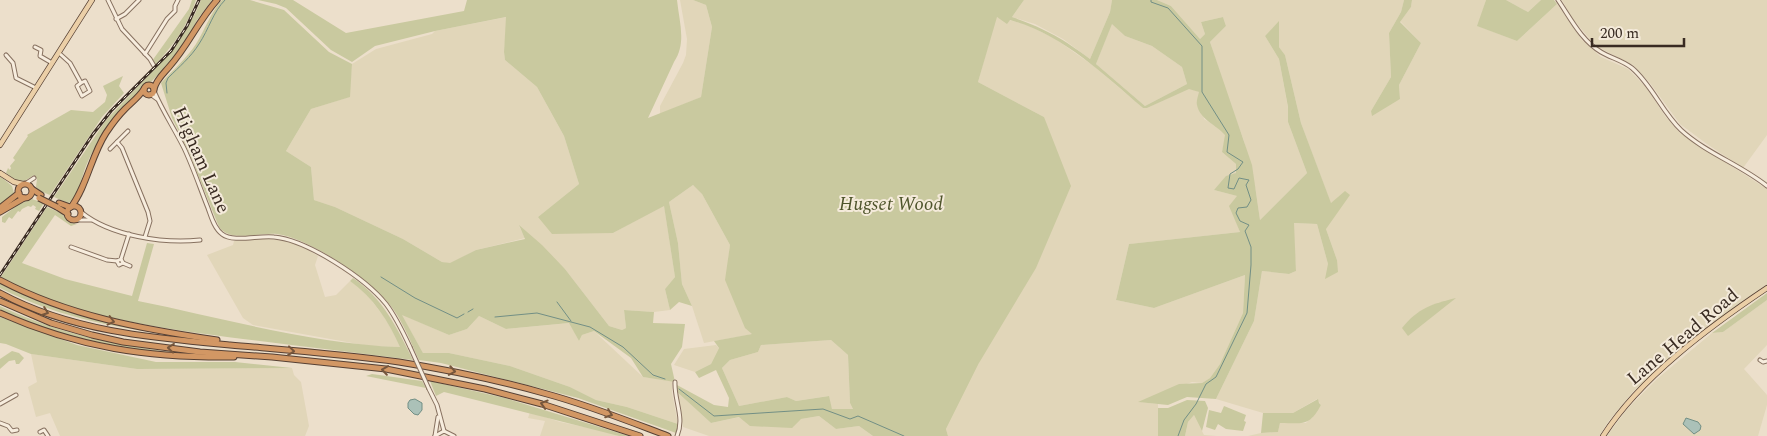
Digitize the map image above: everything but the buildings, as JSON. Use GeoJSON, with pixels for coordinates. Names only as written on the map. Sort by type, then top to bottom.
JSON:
{"type":"FeatureCollection","features":[{"type":"Feature","properties":{"kind":"highway"},"geometry":{"type":"LineString","coordinates":[[140,96],[151,92],[156,82],[184,49],[203,17],[216,0]]}},
{"type":"Feature","properties":{"kind":"highway"},"geometry":{"type":"LineString","coordinates":[[68,214],[77,199],[96,152],[106,133],[146,87],[156,82]]}},
{"type":"Feature","properties":{"kind":"highway"},"geometry":{"type":"LineString","coordinates":[[146,87],[152,85],[151,92]]}},
{"type":"Feature","properties":{"kind":"highway"},"geometry":{"type":"LineString","coordinates":[[146,87],[145,93],[151,92]]}},
{"type":"Feature","properties":{"kind":"highway"},"geometry":{"type":"LineString","coordinates":[[0,208],[19,192],[24,184],[32,188],[40,196],[58,205],[70,218],[76,220],[80,217],[77,199]]}},
{"type":"Feature","properties":{"kind":"highway"},"geometry":{"type":"LineString","coordinates":[[0,212],[32,194],[32,188]]}},
{"type":"Feature","properties":{"kind":"highway"},"geometry":{"type":"LineString","coordinates":[[19,192],[26,198]]}},
{"type":"Feature","properties":{"kind":"highway"},"geometry":{"type":"LineString","coordinates":[[26,198],[40,196]]}},
{"type":"Feature","properties":{"kind":"highway"},"geometry":{"type":"LineString","coordinates":[[58,205],[80,210]]}},
{"type":"Feature","properties":{"kind":"highway"},"geometry":{"type":"LineString","coordinates":[[0,280],[41,300],[94,317],[163,332],[270,348]]}},
{"type":"Feature","properties":{"kind":"highway"},"geometry":{"type":"LineString","coordinates":[[0,294],[54,316],[99,328],[176,340],[399,362],[481,376],[604,412],[667,436]]}},
{"type":"Feature","properties":{"kind":"highway"},"geometry":{"type":"LineString","coordinates":[[0,301],[51,322],[92,335],[123,342],[200,352],[272,357],[386,369],[484,389],[542,404],[640,436]]}},
{"type":"Feature","properties":{"kind":"highway"},"geometry":{"type":"LineString","coordinates":[[0,313],[50,333],[88,344],[123,351],[158,356],[272,357]]}},
{"type":"Feature","properties":{"kind":"main road"},"geometry":{"type":"LineString","coordinates":[[0,145],[92,0]]}},
{"type":"Feature","properties":{"kind":"main road"},"geometry":{"type":"LineString","coordinates":[[0,173],[14,182],[24,184]]}},
{"type":"Feature","properties":{"kind":"main road"},"geometry":{"type":"LineString","coordinates":[[14,182],[19,192]]}},
{"type":"Feature","properties":{"kind":"main road","name":"Lane Head Road"},"geometry":{"type":"LineString","coordinates":[[1603,436],[1634,395],[1654,376],[1697,340],[1767,288]]}},
{"type":"Feature","properties":{"kind":"street"},"geometry":{"type":"LineString","coordinates":[[108,0],[116,19],[125,33],[154,66]]}},
{"type":"Feature","properties":{"kind":"street"},"geometry":{"type":"LineString","coordinates":[[116,19],[125,14],[140,0]]}},
{"type":"Feature","properties":{"kind":"street"},"geometry":{"type":"LineString","coordinates":[[145,54],[167,19],[175,10],[178,0]]}},
{"type":"Feature","properties":{"kind":"street"},"geometry":{"type":"LineString","coordinates":[[1558,0],[1586,40],[1603,54],[1624,62],[1632,68],[1682,131],[1767,186]]}},
{"type":"Feature","properties":{"kind":"street"},"geometry":{"type":"LineString","coordinates":[[35,47],[40,50],[40,56],[52,64]]}},
{"type":"Feature","properties":{"kind":"street"},"geometry":{"type":"LineString","coordinates":[[59,53],[70,63],[81,84]]}},
{"type":"Feature","properties":{"kind":"street"},"geometry":{"type":"LineString","coordinates":[[6,55],[13,63],[16,78],[37,89]]}},
{"type":"Feature","properties":{"kind":"street"},"geometry":{"type":"LineString","coordinates":[[85,81],[90,91],[82,96],[77,86],[81,84],[85,81]]}},
{"type":"Feature","properties":{"kind":"street","name":"Higham Lane"},"geometry":{"type":"LineString","coordinates":[[151,92],[158,100],[183,146],[212,220],[221,234],[232,239],[261,236],[282,238],[307,247],[358,278],[385,303],[396,318],[429,389],[444,432]]}},
{"type":"Feature","properties":{"kind":"street"},"geometry":{"type":"LineString","coordinates":[[110,149],[128,131]]}},
{"type":"Feature","properties":{"kind":"street"},"geometry":{"type":"LineString","coordinates":[[117,142],[122,148],[148,212],[150,221],[145,237]]}},
{"type":"Feature","properties":{"kind":"street"},"geometry":{"type":"LineString","coordinates":[[24,184],[34,178],[32,188]]}},
{"type":"Feature","properties":{"kind":"street"},"geometry":{"type":"LineString","coordinates":[[80,210],[92,220],[129,234],[173,241],[200,240]]}},
{"type":"Feature","properties":{"kind":"street"},"geometry":{"type":"LineString","coordinates":[[76,220],[92,220]]}},
{"type":"Feature","properties":{"kind":"street"},"geometry":{"type":"LineString","coordinates":[[118,271],[129,234]]}},
{"type":"Feature","properties":{"kind":"street"},"geometry":{"type":"LineString","coordinates":[[71,247],[130,266]]}},
{"type":"Feature","properties":{"kind":"street"},"geometry":{"type":"LineString","coordinates":[[675,382],[681,427],[677,436]]}},
{"type":"Feature","properties":{"kind":"street"},"geometry":{"type":"LineString","coordinates":[[0,404],[16,395]]}},
{"type":"Feature","properties":{"kind":"street"},"geometry":{"type":"LineString","coordinates":[[434,436],[438,412]]}},
{"type":"Feature","properties":{"kind":"street"},"geometry":{"type":"LineString","coordinates":[[0,424],[8,426],[12,431],[17,430]]}},
{"type":"Feature","properties":{"kind":"street"},"geometry":{"type":"LineString","coordinates":[[40,432],[44,430],[48,436]]}},
{"type":"Feature","properties":{"kind":"street"},"geometry":{"type":"LineString","coordinates":[[434,436],[444,432],[454,436]]}},
{"type":"Feature","properties":{"kind":"shaded area"},"geometry":{"type":"Polygon","coordinates":[[[680,0],[693,0],[706,5],[712,27],[701,97],[660,114],[660,106],[686,55],[687,39],[680,0]]]}},
{"type":"Feature","properties":{"kind":"shaded area"},"geometry":{"type":"Polygon","coordinates":[[[1024,0],[1112,0],[1110,12],[1090,59],[1063,39],[1035,24],[1012,17],[1024,0]]]}},
{"type":"Feature","properties":{"kind":"shaded area"},"geometry":{"type":"Polygon","coordinates":[[[1157,0],[1404,0],[1401,12],[1389,33],[1391,77],[1371,111],[1400,99],[1399,85],[1421,43],[1400,21],[1411,7],[1412,0],[1486,0],[1478,26],[1517,41],[1557,4],[1582,40],[1601,57],[1628,69],[1646,87],[1665,116],[1680,133],[1767,189],[1767,284],[1669,358],[1632,393],[1599,436],[1248,436],[1278,432],[1280,423],[1306,423],[1321,405],[1317,399],[1293,413],[1263,413],[1216,399],[1254,321],[1262,271],[1289,274],[1296,271],[1293,223],[1317,224],[1328,264],[1337,260],[1326,229],[1331,204],[1301,123],[1285,55],[1279,47],[1279,22],[1265,36],[1279,59],[1288,108],[1288,122],[1307,173],[1260,220],[1256,192],[1244,141],[1210,42],[1226,26],[1223,17],[1201,22],[1205,34],[1200,39],[1171,6],[1157,0]]]}},
{"type":"Feature","properties":{"kind":"shaded area"},"geometry":{"type":"Polygon","coordinates":[[[1506,0],[1541,0],[1528,12],[1506,0]]]}},
{"type":"Feature","properties":{"kind":"shaded area"},"geometry":{"type":"Polygon","coordinates":[[[1562,0],[1767,0],[1767,135],[1743,168],[1680,124],[1650,83],[1633,65],[1598,47],[1589,38],[1572,18],[1562,0]]]}},
{"type":"Feature","properties":{"kind":"shaded area"},"geometry":{"type":"Polygon","coordinates":[[[507,17],[505,60],[537,87],[564,136],[579,184],[538,217],[613,233],[664,205],[675,277],[665,289],[670,310],[654,312],[624,310],[626,328],[622,330],[609,326],[565,269],[519,226],[525,238],[476,250],[450,264],[442,262],[403,239],[335,207],[314,200],[311,167],[286,151],[311,109],[349,97],[352,64],[376,49],[432,34],[435,31],[507,17]]]}},
{"type":"Feature","properties":{"kind":"shaded area"},"geometry":{"type":"Polygon","coordinates":[[[996,17],[1025,24],[1054,38],[1095,67],[1143,108],[1147,108],[1189,88],[1199,92],[1204,119],[1219,128],[1226,135],[1222,152],[1236,164],[1236,173],[1214,190],[1237,196],[1236,221],[1240,232],[1129,244],[1116,300],[1154,308],[1245,275],[1243,313],[1220,364],[1210,378],[1202,383],[1192,382],[1139,402],[1158,404],[1158,436],[948,436],[946,429],[979,363],[1044,117],[978,82],[996,17]]]}},
{"type":"Feature","properties":{"kind":"shaded area"},"geometry":{"type":"Polygon","coordinates":[[[1112,23],[1125,36],[1152,46],[1182,67],[1187,84],[1145,106],[1096,64],[1112,23]]]}},
{"type":"Feature","properties":{"kind":"shaded area"},"geometry":{"type":"Polygon","coordinates":[[[693,185],[702,194],[730,245],[726,281],[753,334],[704,343],[692,306],[682,284],[678,243],[669,202],[693,185]]]}},
{"type":"Feature","properties":{"kind":"shaded area"},"geometry":{"type":"Polygon","coordinates":[[[259,238],[287,241],[302,246],[318,256],[315,265],[325,297],[336,295],[350,281],[364,291],[385,318],[401,347],[369,346],[253,325],[243,318],[207,255],[233,245],[234,241],[259,238]]]}},
{"type":"Feature","properties":{"kind":"shaded area"},"geometry":{"type":"Polygon","coordinates":[[[1767,300],[1767,345],[1744,369],[1767,395],[1767,405],[1758,436],[1607,436],[1627,409],[1657,379],[1712,333],[1723,332],[1767,300]]]}},
{"type":"Feature","properties":{"kind":"shaded area"},"geometry":{"type":"Polygon","coordinates":[[[401,314],[449,335],[467,329],[479,316],[506,329],[570,323],[579,341],[582,335],[594,331],[643,377],[672,381],[672,393],[678,424],[627,407],[596,400],[570,387],[510,366],[449,353],[423,353],[401,314]]]}},
{"type":"Feature","properties":{"kind":"shaded area"},"geometry":{"type":"Polygon","coordinates":[[[831,340],[848,355],[850,403],[853,409],[832,409],[828,396],[796,401],[787,397],[739,406],[722,368],[730,360],[758,352],[761,345],[831,340]]]}},
{"type":"Feature","properties":{"kind":"shaded area"},"geometry":{"type":"Polygon","coordinates":[[[716,345],[719,348],[711,364],[695,372],[674,365],[684,349],[716,345]]]}},
{"type":"Feature","properties":{"kind":"shaded area"},"geometry":{"type":"Polygon","coordinates":[[[31,354],[137,369],[292,368],[294,375],[301,382],[309,426],[305,436],[60,436],[50,413],[36,417],[28,387],[37,382],[31,354]]]}},
{"type":"Feature","properties":{"kind":"shaded area"},"geometry":{"type":"Polygon","coordinates":[[[676,391],[711,423],[740,417],[801,419],[819,416],[836,429],[859,426],[873,436],[709,436],[683,427],[676,391]]]}},
{"type":"Feature","properties":{"kind":"shaded area"},"geometry":{"type":"Polygon","coordinates":[[[415,399],[422,403],[422,410],[418,415],[408,408],[410,400],[415,399]]]}},
{"type":"Feature","properties":{"kind":"shaded area"},"geometry":{"type":"Polygon","coordinates":[[[530,412],[560,422],[619,436],[540,436],[545,421],[528,418],[530,412]]]}},
{"type":"Feature","properties":{"kind":"shaded area"},"geometry":{"type":"Polygon","coordinates":[[[1194,415],[1204,435],[1217,436],[1185,436],[1188,422],[1194,415]]]}},
{"type":"Feature","properties":{"kind":"shaded area"},"geometry":{"type":"Polygon","coordinates":[[[1686,418],[1698,422],[1701,426],[1700,430],[1694,434],[1683,424],[1686,418]]]}},
{"type":"Feature","properties":{"kind":"green space"},"geometry":{"type":"Polygon","coordinates":[[[192,0],[196,0],[184,27],[174,43],[154,66],[152,61],[189,9],[192,0]]]}},
{"type":"Feature","properties":{"kind":"green space"},"geometry":{"type":"Polygon","coordinates":[[[201,0],[212,0],[173,59],[152,81],[141,87],[140,92],[102,135],[86,166],[74,197],[68,203],[54,197],[106,120],[170,53],[195,14],[201,0]]]}},
{"type":"Feature","properties":{"kind":"green space"},"geometry":{"type":"Polygon","coordinates":[[[222,0],[250,0],[284,10],[329,52],[352,64],[350,97],[311,109],[286,151],[311,167],[314,200],[335,207],[403,239],[442,262],[450,263],[476,250],[525,239],[519,225],[565,269],[609,326],[622,330],[626,328],[624,310],[654,312],[653,323],[685,324],[682,347],[671,364],[675,382],[643,377],[631,358],[594,331],[582,335],[579,341],[569,323],[506,329],[479,316],[467,329],[449,335],[402,315],[423,353],[449,353],[510,366],[570,387],[596,400],[627,407],[678,424],[676,433],[578,398],[441,363],[419,360],[404,327],[393,309],[384,298],[357,274],[323,252],[291,237],[277,234],[238,236],[224,232],[219,227],[188,150],[172,118],[161,83],[184,60],[222,0]]]}},
{"type":"Feature","properties":{"kind":"green space","name":"Hugset Wood"},"geometry":{"type":"Polygon","coordinates":[[[258,0],[293,0],[346,33],[464,11],[467,0],[677,0],[681,32],[680,47],[648,118],[701,97],[712,27],[706,5],[693,0],[1024,0],[1012,17],[1034,25],[1053,35],[1090,59],[1110,12],[1112,0],[1157,0],[1171,6],[1200,39],[1205,34],[1201,22],[1223,17],[1226,26],[1210,42],[1252,165],[1260,220],[1307,173],[1288,122],[1288,107],[1279,59],[1265,36],[1279,21],[1279,47],[1285,55],[1301,123],[1331,203],[1345,191],[1350,195],[1326,229],[1337,260],[1338,272],[1325,279],[1328,264],[1317,224],[1294,223],[1296,271],[1289,274],[1262,271],[1254,321],[1216,399],[1187,397],[1168,405],[1138,402],[1179,384],[1202,383],[1210,378],[1220,364],[1243,313],[1245,275],[1154,308],[1116,300],[1129,244],[1240,232],[1229,206],[1237,196],[1214,190],[1226,176],[1236,173],[1236,164],[1222,152],[1225,135],[1205,118],[1199,110],[1197,102],[1199,92],[1189,89],[1147,108],[1143,108],[1097,68],[1064,45],[1029,26],[1010,20],[1007,24],[997,17],[978,82],[1044,117],[1071,186],[1036,268],[979,363],[946,429],[948,436],[873,436],[859,426],[836,429],[819,416],[801,419],[792,428],[750,426],[739,417],[711,423],[676,391],[677,385],[714,405],[728,407],[729,398],[716,370],[699,378],[695,372],[711,364],[719,348],[714,341],[752,334],[745,328],[725,280],[730,245],[702,194],[693,185],[669,202],[678,243],[682,284],[692,306],[679,302],[670,310],[665,289],[675,277],[664,206],[613,233],[552,234],[538,217],[579,184],[564,136],[537,87],[505,60],[506,17],[435,31],[375,46],[352,62],[331,50],[286,8],[258,0]],[[1112,24],[1096,64],[1145,106],[1187,84],[1182,67],[1152,46],[1125,36],[1112,24]],[[831,340],[761,345],[758,352],[730,360],[722,368],[739,406],[787,397],[796,401],[829,396],[832,409],[853,409],[850,403],[848,355],[831,340]]]}},
{"type":"Feature","properties":{"kind":"green space"},"geometry":{"type":"Polygon","coordinates":[[[1404,0],[1412,0],[1411,7],[1400,22],[1421,43],[1399,85],[1400,99],[1372,116],[1371,111],[1391,77],[1389,33],[1401,12],[1404,0]]]}},
{"type":"Feature","properties":{"kind":"green space"},"geometry":{"type":"Polygon","coordinates":[[[1486,0],[1506,0],[1528,12],[1541,0],[1554,0],[1557,4],[1517,41],[1477,26],[1486,0]]]}},
{"type":"Feature","properties":{"kind":"green space"},"geometry":{"type":"Polygon","coordinates":[[[123,76],[119,86],[124,93],[102,117],[50,195],[36,187],[37,179],[34,175],[18,182],[6,173],[8,168],[10,170],[10,166],[15,160],[13,158],[27,135],[71,110],[93,112],[105,102],[107,95],[103,86],[123,76]]]}},
{"type":"Feature","properties":{"kind":"green space"},"geometry":{"type":"Polygon","coordinates":[[[0,176],[12,186],[14,193],[0,205],[0,176]]]}},
{"type":"Feature","properties":{"kind":"green space"},"geometry":{"type":"Polygon","coordinates":[[[32,199],[44,203],[39,211],[33,205],[31,207],[28,206],[20,212],[18,211],[12,219],[9,217],[5,223],[2,222],[2,217],[19,204],[32,199]]]}},
{"type":"Feature","properties":{"kind":"green space"},"geometry":{"type":"Polygon","coordinates":[[[47,207],[61,213],[70,223],[77,224],[71,226],[55,215],[22,263],[65,279],[132,296],[147,243],[154,244],[138,301],[300,336],[367,345],[400,347],[391,328],[373,302],[350,281],[353,278],[364,286],[381,304],[395,325],[413,360],[243,339],[149,325],[88,312],[29,291],[1,277],[47,207]]]}},
{"type":"Feature","properties":{"kind":"green space"},"geometry":{"type":"Polygon","coordinates":[[[0,282],[46,304],[75,314],[159,333],[79,318],[40,306],[0,288],[0,282]]]}},
{"type":"Feature","properties":{"kind":"green space"},"geometry":{"type":"Polygon","coordinates":[[[1767,293],[1767,300],[1723,332],[1712,333],[1767,293]]]}},
{"type":"Feature","properties":{"kind":"green space"},"geometry":{"type":"Polygon","coordinates":[[[1456,298],[1408,336],[1402,328],[1420,311],[1440,302],[1456,298]]]}},
{"type":"Feature","properties":{"kind":"green space"},"geometry":{"type":"Polygon","coordinates":[[[0,306],[22,316],[91,338],[187,354],[148,353],[110,347],[54,331],[18,318],[0,310],[0,306]]]}},
{"type":"Feature","properties":{"kind":"green space"},"geometry":{"type":"Polygon","coordinates":[[[0,317],[77,345],[156,362],[235,362],[292,368],[137,369],[31,354],[0,343],[0,317]]]}},
{"type":"Feature","properties":{"kind":"green space"},"geometry":{"type":"Polygon","coordinates":[[[12,351],[19,353],[24,358],[19,364],[16,364],[15,360],[9,361],[0,369],[0,359],[12,351]]]}},
{"type":"Feature","properties":{"kind":"green space"},"geometry":{"type":"Polygon","coordinates":[[[372,374],[422,381],[426,388],[366,376],[372,374]]]}},
{"type":"Feature","properties":{"kind":"green space"},"geometry":{"type":"Polygon","coordinates":[[[430,381],[505,398],[629,436],[619,436],[444,392],[436,396],[430,381]]]}},
{"type":"Feature","properties":{"kind":"green space"},"geometry":{"type":"Polygon","coordinates":[[[1318,399],[1321,405],[1309,420],[1300,423],[1280,423],[1278,432],[1261,433],[1263,413],[1293,413],[1318,399]]]}},
{"type":"Feature","properties":{"kind":"green space"},"geometry":{"type":"Polygon","coordinates":[[[1187,400],[1205,401],[1208,408],[1202,431],[1194,415],[1188,422],[1185,436],[1158,436],[1158,408],[1168,408],[1187,400]]]}},
{"type":"Feature","properties":{"kind":"green space"},"geometry":{"type":"Polygon","coordinates":[[[1224,406],[1246,415],[1243,431],[1226,429],[1218,424],[1215,430],[1206,427],[1209,410],[1221,413],[1224,406]]]}},
{"type":"Feature","properties":{"kind":"waterway"},"geometry":{"type":"LineString","coordinates":[[167,93],[166,83],[168,78],[196,49],[217,10],[225,0]]}},
{"type":"Feature","properties":{"kind":"waterway"},"geometry":{"type":"LineString","coordinates":[[1151,0],[1151,2],[1168,8],[1202,46],[1202,92],[1229,135],[1227,152],[1243,162],[1238,169],[1230,174],[1228,188],[1234,189],[1239,178],[1249,180],[1246,185],[1251,200],[1247,207],[1238,208],[1236,213],[1240,221],[1249,225],[1245,231],[1251,247],[1247,313],[1216,377],[1206,384],[1196,404],[1184,420],[1178,436]]}},
{"type":"Feature","properties":{"kind":"waterway"},"geometry":{"type":"LineString","coordinates":[[381,277],[415,298],[457,318],[464,314]]}},
{"type":"Feature","properties":{"kind":"waterway"},"geometry":{"type":"LineString","coordinates":[[557,302],[571,321]]}},
{"type":"Feature","properties":{"kind":"waterway"},"geometry":{"type":"LineString","coordinates":[[468,312],[473,309]]}},
{"type":"Feature","properties":{"kind":"waterway"},"geometry":{"type":"LineString","coordinates":[[495,317],[537,313],[590,327],[623,347],[653,375],[665,379]]}},
{"type":"Feature","properties":{"kind":"waterway"},"geometry":{"type":"LineString","coordinates":[[679,389],[714,416],[823,409],[850,419],[858,416],[904,436]]}},
{"type":"Feature","properties":{"kind":"railway"},"geometry":{"type":"LineString","coordinates":[[0,275],[93,134],[111,111],[171,51],[187,26],[199,0]]}}]}
